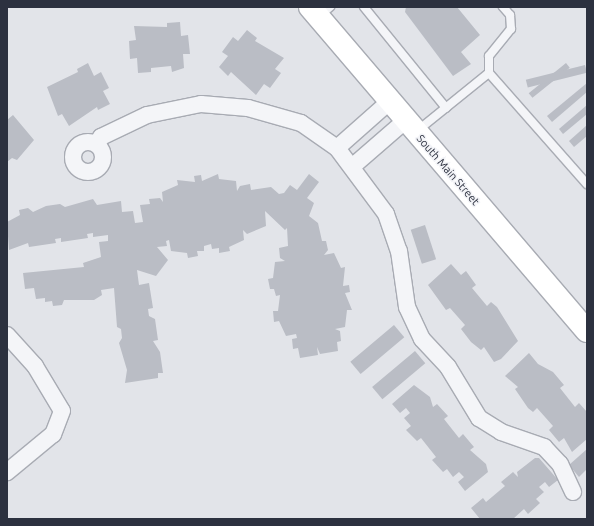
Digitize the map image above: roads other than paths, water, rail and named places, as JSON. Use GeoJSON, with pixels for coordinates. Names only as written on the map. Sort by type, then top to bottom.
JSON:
{"type":"FeatureCollection","features":[{"type":"Feature","properties":{"kind":"highway","name":"South Main Street"},"geometry":{"type":"LineString","coordinates":[[319,10],[389,102],[587,331]]}},
{"type":"Feature","properties":{"kind":"street"},"geometry":{"type":"LineString","coordinates":[[337,148],[389,102]]}},
{"type":"Feature","properties":{"kind":"street"},"geometry":{"type":"LineString","coordinates":[[97,144],[101,137],[147,115],[201,104],[248,108],[301,123],[337,148],[353,166],[386,214],[399,251],[407,307],[422,339],[448,367],[479,418],[500,432],[544,447],[560,464],[574,492]]}},
{"type":"Feature","properties":{"kind":"street"},"geometry":{"type":"LineString","coordinates":[[353,166],[410,126]]}},
{"type":"Feature","properties":{"kind":"street"},"geometry":{"type":"LineString","coordinates":[[7,335],[35,366],[62,411],[53,434],[7,472]]}},
{"type":"Feature","properties":{"kind":"lane"},"geometry":{"type":"LineString","coordinates":[[364,7],[446,108]]}},
{"type":"Feature","properties":{"kind":"lane"},"geometry":{"type":"LineString","coordinates":[[503,7],[510,15],[510,29],[489,56],[489,73],[587,184]]}},
{"type":"Feature","properties":{"kind":"lane"},"geometry":{"type":"LineString","coordinates":[[410,126],[446,108],[489,73]]}}]}
